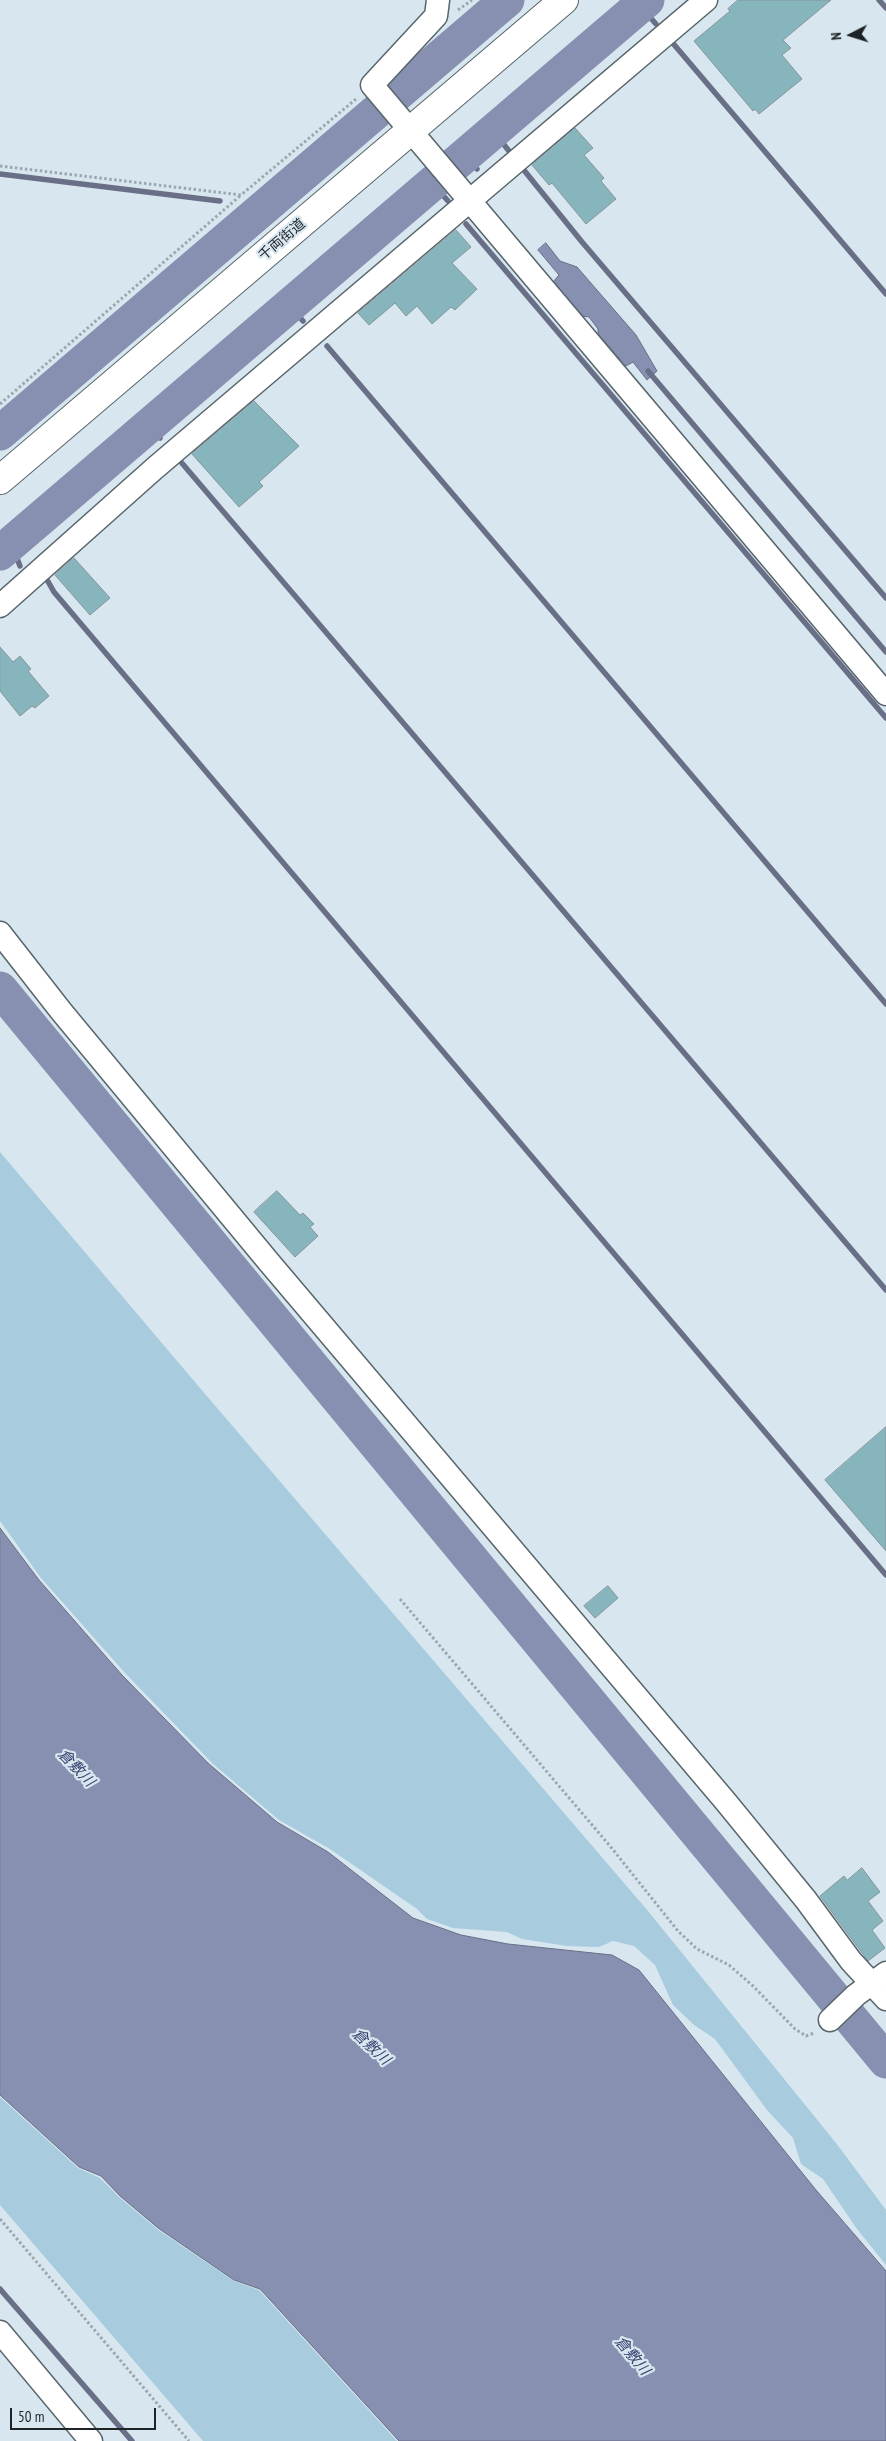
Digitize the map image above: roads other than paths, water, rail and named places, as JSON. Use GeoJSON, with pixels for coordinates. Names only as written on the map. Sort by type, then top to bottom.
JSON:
{"type":"FeatureCollection","features":[{"type":"Feature","properties":{"kind":"street"},"geometry":{"type":"LineString","coordinates":[[438,0],[436,16],[375,89],[886,694]]}},
{"type":"Feature","properties":{"kind":"street","name":"千両街道"},"geometry":{"type":"LineString","coordinates":[[0,480],[405,123],[564,0]]}},
{"type":"Feature","properties":{"kind":"street"},"geometry":{"type":"LineString","coordinates":[[0,606],[467,196],[706,0]]}},
{"type":"Feature","properties":{"kind":"street"},"geometry":{"type":"LineString","coordinates":[[0,933],[61,1011],[268,1260],[738,1817],[806,1900],[851,1961],[875,1988],[830,2020]]}},
{"type":"Feature","properties":{"kind":"street"},"geometry":{"type":"LineString","coordinates":[[0,2332],[91,2441]]}},
{"type":"Feature","properties":{"kind":"water"},"geometry":{"type":"Polygon","coordinates":[[[546,243],[560,261],[577,267],[636,335],[657,371],[647,380],[633,362],[626,366],[598,334],[598,329],[589,317],[582,316],[553,282],[559,275],[538,250],[546,243]]]}},
{"type":"Feature","properties":{"kind":"water","name":"倉敷川"},"geometry":{"type":"Polygon","coordinates":[[[0,1528],[39,1580],[122,1675],[208,1763],[277,1822],[328,1852],[413,1918],[461,1935],[508,1944],[612,1955],[639,1970],[816,2190],[886,2271],[886,2441],[399,2441],[260,2289],[234,2280],[158,2228],[120,2196],[101,2176],[79,2167],[0,2095],[0,1528]]]}},
{"type":"Feature","properties":{"kind":"waterway"},"geometry":{"type":"LineString","coordinates":[[0,433],[507,0]]}},
{"type":"Feature","properties":{"kind":"waterway"},"geometry":{"type":"LineString","coordinates":[[0,553],[647,0]]}},
{"type":"Feature","properties":{"kind":"waterway"},"geometry":{"type":"LineString","coordinates":[[879,0],[886,8]]}},
{"type":"Feature","properties":{"kind":"waterway"},"geometry":{"type":"LineString","coordinates":[[640,6],[656,24]]}},
{"type":"Feature","properties":{"kind":"waterway"},"geometry":{"type":"LineString","coordinates":[[453,33],[456,43]]}},
{"type":"Feature","properties":{"kind":"waterway"},"geometry":{"type":"LineString","coordinates":[[671,41],[886,294]]}},
{"type":"Feature","properties":{"kind":"waterway"},"geometry":{"type":"LineString","coordinates":[[493,131],[509,151]]}},
{"type":"Feature","properties":{"kind":"waterway"},"geometry":{"type":"LineString","coordinates":[[465,155],[477,169]]}},
{"type":"Feature","properties":{"kind":"waterway"},"geometry":{"type":"LineString","coordinates":[[523,169],[582,242],[886,598]]}},
{"type":"Feature","properties":{"kind":"waterway"},"geometry":{"type":"LineString","coordinates":[[0,174],[220,201]]}},
{"type":"Feature","properties":{"kind":"waterway"},"geometry":{"type":"LineString","coordinates":[[432,183],[448,201]]}},
{"type":"Feature","properties":{"kind":"waterway"},"geometry":{"type":"LineString","coordinates":[[237,222],[241,227]]}},
{"type":"Feature","properties":{"kind":"waterway"},"geometry":{"type":"LineString","coordinates":[[466,224],[886,718]]}},
{"type":"Feature","properties":{"kind":"waterway"},"geometry":{"type":"LineString","coordinates":[[289,305],[303,321]]}},
{"type":"Feature","properties":{"kind":"waterway"},"geometry":{"type":"LineString","coordinates":[[327,346],[886,1004]]}},
{"type":"Feature","properties":{"kind":"waterway"},"geometry":{"type":"LineString","coordinates":[[648,371],[886,652]]}},
{"type":"Feature","properties":{"kind":"waterway"},"geometry":{"type":"LineString","coordinates":[[148,425],[160,438]]}},
{"type":"Feature","properties":{"kind":"waterway"},"geometry":{"type":"LineString","coordinates":[[181,462],[886,1290]]}},
{"type":"Feature","properties":{"kind":"waterway"},"geometry":{"type":"LineString","coordinates":[[11,543],[20,566]]}},
{"type":"Feature","properties":{"kind":"waterway"},"geometry":{"type":"LineString","coordinates":[[46,578],[54,592],[886,1575]]}},
{"type":"Feature","properties":{"kind":"waterway"},"geometry":{"type":"LineString","coordinates":[[0,989],[886,2061]]}},
{"type":"Feature","properties":{"kind":"waterway"},"geometry":{"type":"LineString","coordinates":[[880,2053],[886,2047]]}},
{"type":"Feature","properties":{"kind":"waterway"},"geometry":{"type":"LineString","coordinates":[[0,2289],[132,2441]]}}]}
